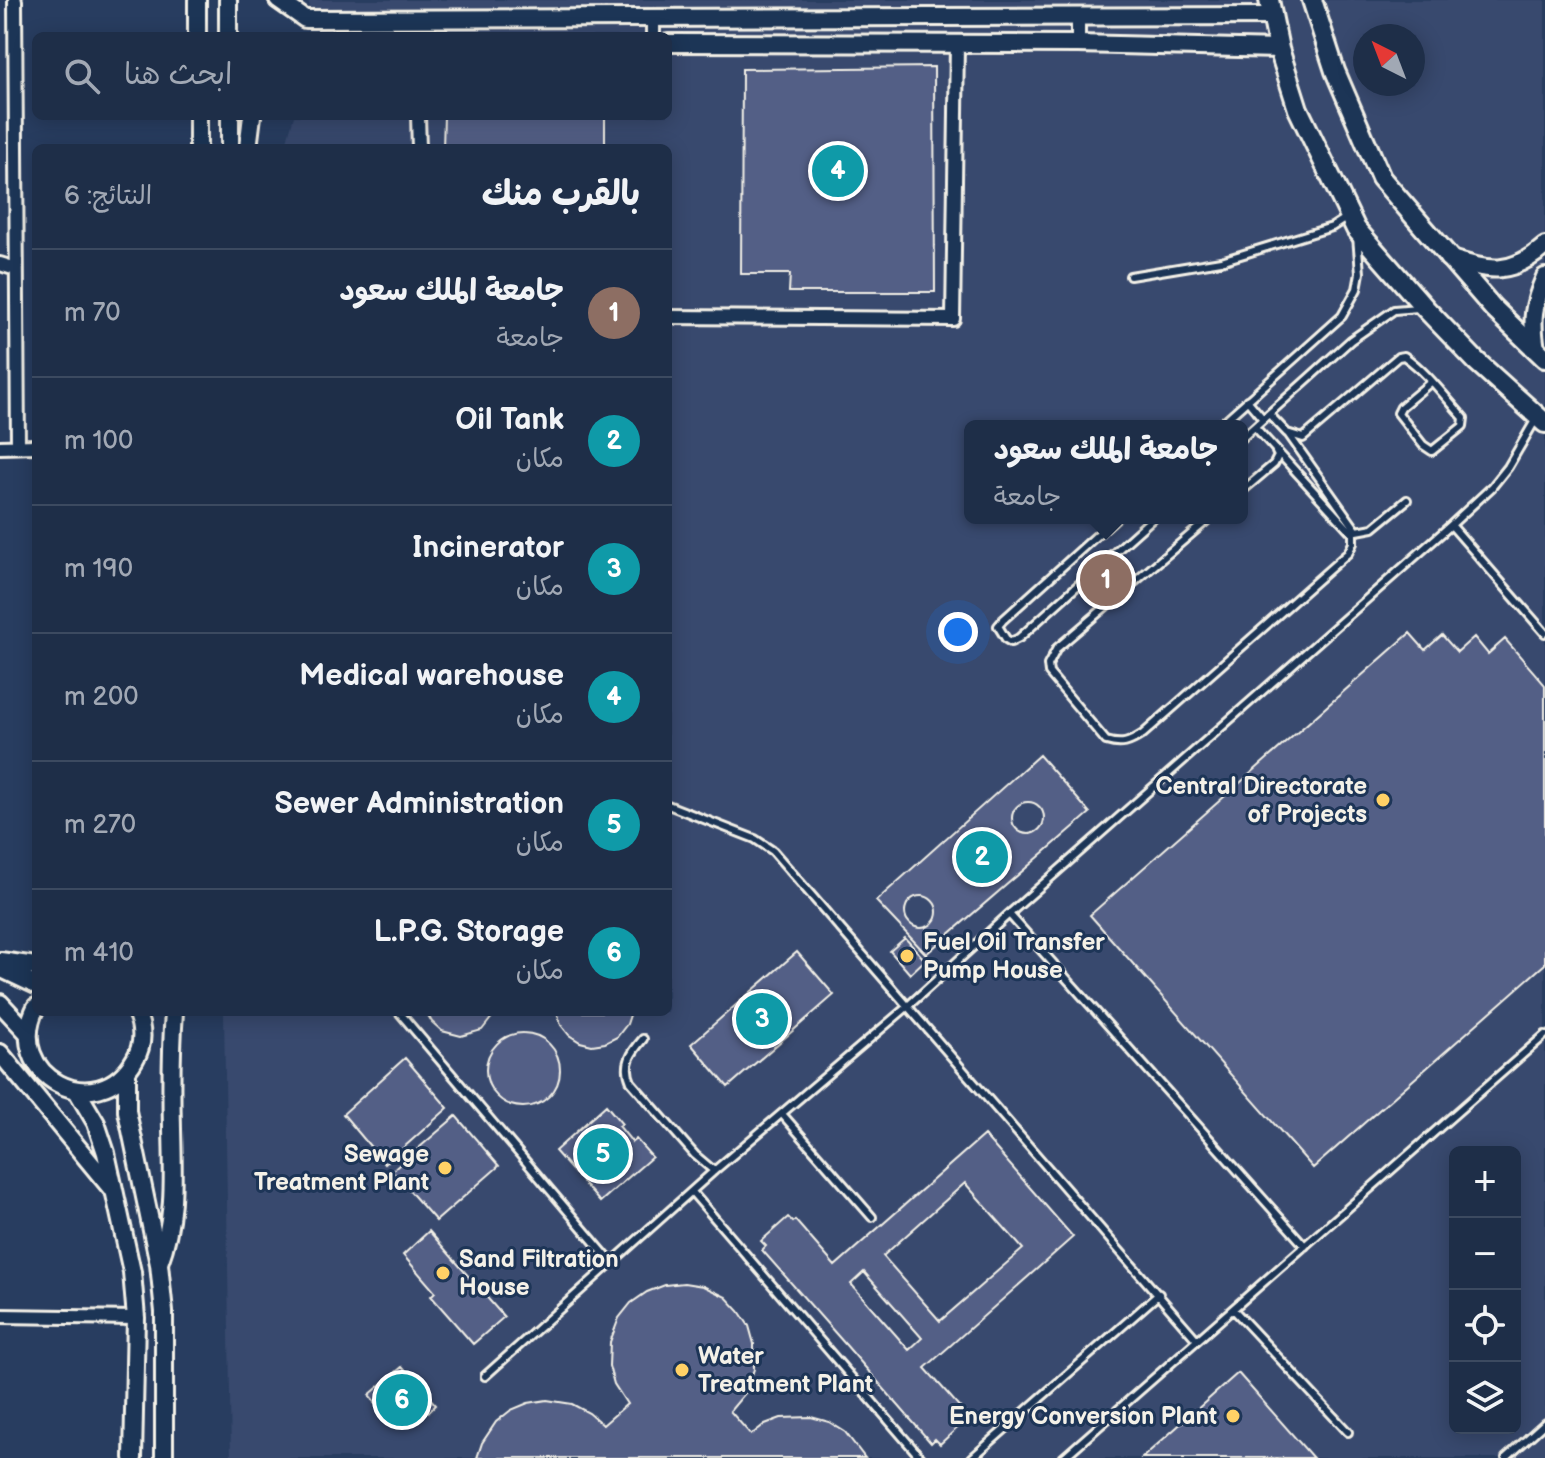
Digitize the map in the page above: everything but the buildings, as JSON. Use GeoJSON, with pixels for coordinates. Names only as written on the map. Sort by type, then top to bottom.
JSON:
{"type":"FeatureCollection","features":[{"type":"Feature","properties":{"kind":"main road"},"geometry":{"type":"LineString","coordinates":[[1312,0],[1335,71],[1381,178],[1493,308],[1540,353]]}},
{"type":"Feature","properties":{"kind":"main road"},"geometry":{"type":"LineString","coordinates":[[1271,8],[1279,49],[1298,109],[1353,222],[1426,309],[1476,361],[1541,420]]}},
{"type":"Feature","properties":{"kind":"street"},"geometry":{"type":"LineString","coordinates":[[15,0],[18,446]]}},
{"type":"Feature","properties":{"kind":"street"},"geometry":{"type":"LineString","coordinates":[[197,0],[197,32]]}},
{"type":"Feature","properties":{"kind":"street"},"geometry":{"type":"LineString","coordinates":[[228,0],[228,32]]}},
{"type":"Feature","properties":{"kind":"street"},"geometry":{"type":"LineString","coordinates":[[278,0],[305,19],[336,27],[653,16],[1078,17],[1271,8]]}},
{"type":"Feature","properties":{"kind":"street"},"geometry":{"type":"LineString","coordinates":[[653,16],[653,32]]}},
{"type":"Feature","properties":{"kind":"street"},"geometry":{"type":"LineString","coordinates":[[1078,17],[1078,44]]}},
{"type":"Feature","properties":{"kind":"street"},"geometry":{"type":"LineString","coordinates":[[0,39],[15,44]]}},
{"type":"Feature","properties":{"kind":"street"},"geometry":{"type":"LineString","coordinates":[[672,43],[1078,44],[1279,49]]}},
{"type":"Feature","properties":{"kind":"street"},"geometry":{"type":"LineString","coordinates":[[672,317],[953,319],[957,44]]}},
{"type":"Feature","properties":{"kind":"street"},"geometry":{"type":"LineString","coordinates":[[198,120],[198,144]]}},
{"type":"Feature","properties":{"kind":"street"},"geometry":{"type":"LineString","coordinates":[[230,120],[230,144]]}},
{"type":"Feature","properties":{"kind":"street"},"geometry":{"type":"LineString","coordinates":[[248,144],[252,120]]}},
{"type":"Feature","properties":{"kind":"street"},"geometry":{"type":"LineString","coordinates":[[418,120],[419,144]]}},
{"type":"Feature","properties":{"kind":"street"},"geometry":{"type":"LineString","coordinates":[[1448,258],[1484,270],[1504,269],[1518,264],[1545,246]]}},
{"type":"Feature","properties":{"kind":"street"},"geometry":{"type":"LineString","coordinates":[[0,264],[16,269]]}},
{"type":"Feature","properties":{"kind":"street"},"geometry":{"type":"LineString","coordinates":[[1540,353],[1532,322],[1534,304],[1545,277]]}},
{"type":"Feature","properties":{"kind":"street"},"geometry":{"type":"LineString","coordinates":[[0,447],[32,446]]}},
{"type":"Feature","properties":{"kind":"street"},"geometry":{"type":"LineString","coordinates":[[0,961],[32,965]]}},
{"type":"Feature","properties":{"kind":"street"},"geometry":{"type":"LineString","coordinates":[[0,968],[32,983]]}},
{"type":"Feature","properties":{"kind":"street"},"geometry":{"type":"LineString","coordinates":[[0,1003],[28,1033]]}},
{"type":"Feature","properties":{"kind":"street"},"geometry":{"type":"LineString","coordinates":[[33,1016],[28,1033],[31,1053],[41,1071],[57,1084],[77,1091],[95,1091],[113,1084],[127,1073],[140,1051],[142,1026],[138,1016]]}},
{"type":"Feature","properties":{"kind":"street"},"geometry":{"type":"LineString","coordinates":[[159,1264],[168,1240],[173,1204],[171,1059],[174,1016]]}},
{"type":"Feature","properties":{"kind":"street"},"geometry":{"type":"LineString","coordinates":[[0,1053],[114,1192]]}},
{"type":"Feature","properties":{"kind":"street"},"geometry":{"type":"LineString","coordinates":[[127,1073],[127,1111],[159,1264],[164,1312],[164,1458]]}},
{"type":"Feature","properties":{"kind":"street"},"geometry":{"type":"LineString","coordinates":[[77,1091],[96,1123],[132,1272],[136,1318],[133,1458]]}},
{"type":"Feature","properties":{"kind":"street"},"geometry":{"type":"LineString","coordinates":[[0,1316],[136,1318]]}},
{"type":"Feature","properties":{"kind":"lane"},"geometry":{"type":"LineString","coordinates":[[1130,276],[1221,261],[1353,222],[1360,273],[1357,289],[1342,316],[1225,420]]}},
{"type":"Feature","properties":{"kind":"lane"},"geometry":{"type":"LineString","coordinates":[[1248,433],[1351,340],[1394,310],[1410,307],[1426,309]]}},
{"type":"Feature","properties":{"kind":"lane"},"geometry":{"type":"LineString","coordinates":[[1287,433],[1303,438],[1398,357],[1404,356],[1412,362],[1431,382],[1464,418],[1463,426],[1432,451],[1423,445],[1398,413],[1431,382]]}},
{"type":"Feature","properties":{"kind":"lane"},"geometry":{"type":"LineString","coordinates":[[1247,400],[1287,433],[1301,449],[1317,478],[1357,531],[1373,528],[1407,500]]}},
{"type":"Feature","properties":{"kind":"lane"},"geometry":{"type":"LineString","coordinates":[[485,1376],[714,1171],[907,1007],[1451,525],[1492,487],[1541,420]]}},
{"type":"Feature","properties":{"kind":"lane"},"geometry":{"type":"LineString","coordinates":[[1203,524],[1057,648],[1048,665],[1049,673],[1106,741],[1118,745],[1129,743],[1143,734],[1348,553],[1353,543],[1353,534],[1255,427]]}},
{"type":"Feature","properties":{"kind":"lane"},"geometry":{"type":"LineString","coordinates":[[1248,486],[1274,464],[1278,456],[1275,449]]}},
{"type":"Feature","properties":{"kind":"lane"},"geometry":{"type":"LineString","coordinates":[[1109,524],[1003,620],[998,626],[1006,639],[1011,642],[1019,638],[1146,524]]}},
{"type":"Feature","properties":{"kind":"lane"},"geometry":{"type":"LineString","coordinates":[[1451,525],[1545,633]]}},
{"type":"Feature","properties":{"kind":"lane"},"geometry":{"type":"LineString","coordinates":[[672,807],[767,846],[1197,1340]]}},
{"type":"Feature","properties":{"kind":"lane"},"geometry":{"type":"LineString","coordinates":[[1009,914],[1305,1246]]}},
{"type":"Feature","properties":{"kind":"lane"},"geometry":{"type":"LineString","coordinates":[[402,1016],[612,1263]]}},
{"type":"Feature","properties":{"kind":"lane"},"geometry":{"type":"LineString","coordinates":[[1063,1458],[1545,1035]]}},
{"type":"Feature","properties":{"kind":"lane"},"geometry":{"type":"LineString","coordinates":[[643,1039],[628,1060],[631,1082],[695,1155],[714,1171]]}},
{"type":"Feature","properties":{"kind":"lane"},"geometry":{"type":"LineString","coordinates":[[782,1114],[872,1217]]}},
{"type":"Feature","properties":{"kind":"lane"},"geometry":{"type":"LineString","coordinates":[[692,1192],[921,1458]]}},
{"type":"Feature","properties":{"kind":"lane"},"geometry":{"type":"LineString","coordinates":[[972,1458],[1159,1294]]}},
{"type":"Feature","properties":{"kind":"lane"},"geometry":{"type":"LineString","coordinates":[[1233,1309],[1348,1432]]}},
{"type":"Feature","properties":{"kind":"lane"},"geometry":{"type":"LineString","coordinates":[[1506,1458],[1545,1423]]}},
{"type":"Feature","properties":{"kind":"shaded area"},"geometry":{"type":"Polygon","coordinates":[[[308,0],[1545,0],[1545,1458],[231,1458],[224,1016],[672,1016],[672,144],[286,144],[293,120],[672,120],[672,32],[317,32],[308,0]]]}},
{"type":"Feature","properties":{"kind":"place","name":"Medical warehouse"},"geometry":{"type":"Point","coordinates":[838,171]}},
{"type":"Feature","properties":{"kind":"place","name":"جامعة الملك سعود"},"geometry":{"type":"Point","coordinates":[1106,580]}},
{"type":"Feature","properties":{"kind":"place","name":"Central Directorate of Projects"},"geometry":{"type":"Point","coordinates":[1383,800]}},
{"type":"Feature","properties":{"kind":"place","name":"Oil Tank"},"geometry":{"type":"Point","coordinates":[982,857]}},
{"type":"Feature","properties":{"kind":"place","name":"Fuel Oil Transfer Pump House"},"geometry":{"type":"Point","coordinates":[907,956]}},
{"type":"Feature","properties":{"kind":"place","name":"Incinerator"},"geometry":{"type":"Point","coordinates":[762,1019]}},
{"type":"Feature","properties":{"kind":"place","name":"Sewer Administration"},"geometry":{"type":"Point","coordinates":[603,1154]}},
{"type":"Feature","properties":{"kind":"place","name":"Sewage Treatment Plant"},"geometry":{"type":"Point","coordinates":[445,1168]}},
{"type":"Feature","properties":{"kind":"place","name":"Sand Filtration House"},"geometry":{"type":"Point","coordinates":[443,1273]}},
{"type":"Feature","properties":{"kind":"place","name":"Water Treatment Plant"},"geometry":{"type":"Point","coordinates":[682,1370]}},
{"type":"Feature","properties":{"kind":"place","name":"L.P.G. Storage"},"geometry":{"type":"Point","coordinates":[402,1400]}},
{"type":"Feature","properties":{"kind":"place","name":"Energy Conversion Plant"},"geometry":{"type":"Point","coordinates":[1233,1416]}}]}
